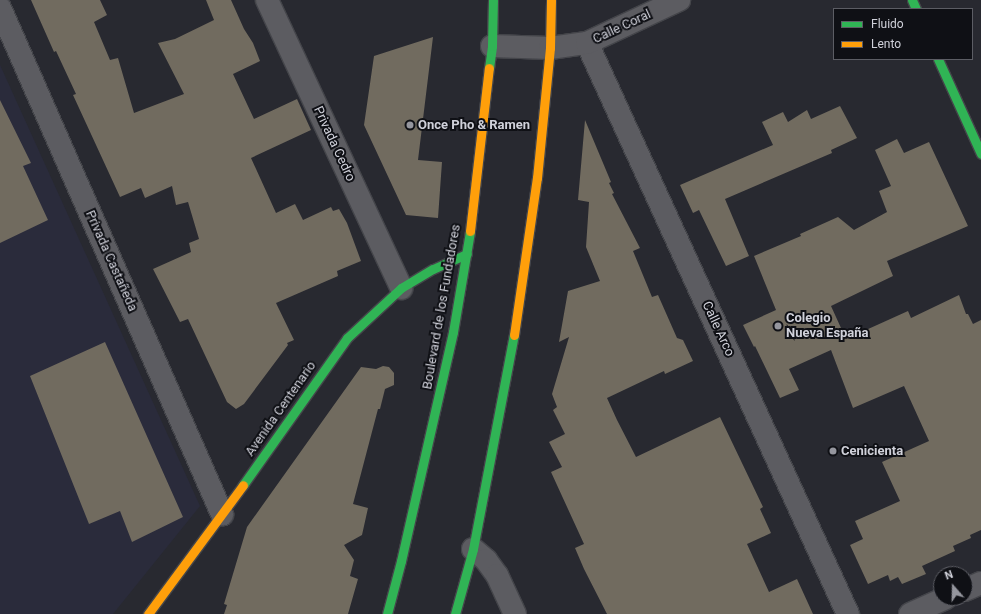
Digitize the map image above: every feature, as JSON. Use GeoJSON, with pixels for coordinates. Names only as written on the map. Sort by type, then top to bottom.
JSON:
{"type":"FeatureCollection","features":[{"type":"Feature","properties":{"kind":"main road","name":"Boulevard de los Fundadores"},"geometry":{"type":"LineString","coordinates":[[387,614],[401,561],[453,332],[467,254],[492,46],[493,0]]}},
{"type":"Feature","properties":{"kind":"main road"},"geometry":{"type":"LineString","coordinates":[[455,614],[473,549],[518,312],[537,178],[550,48],[551,0]]}},
{"type":"Feature","properties":{"kind":"main road"},"geometry":{"type":"LineString","coordinates":[[938,60],[981,154]]}},
{"type":"Feature","properties":{"kind":"main road","name":"Avenida Centenario"},"geometry":{"type":"LineString","coordinates":[[148,614],[222,514],[347,338],[401,288],[433,269],[467,254]]}},
{"type":"Feature","properties":{"kind":"street","name":"Privada Cedro"},"geometry":{"type":"LineString","coordinates":[[267,0],[401,288]]}},
{"type":"Feature","properties":{"kind":"street","name":"Calle Coral"},"geometry":{"type":"LineString","coordinates":[[492,46],[550,48],[587,43],[679,0]]}},
{"type":"Feature","properties":{"kind":"street","name":"Privada Castañeda"},"geometry":{"type":"LineString","coordinates":[[0,8],[222,514]]}},
{"type":"Feature","properties":{"kind":"street","name":"Calle Arco"},"geometry":{"type":"LineString","coordinates":[[587,43],[848,614]]}},
{"type":"Feature","properties":{"kind":"street"},"geometry":{"type":"LineString","coordinates":[[473,549],[486,560],[497,575],[515,614]]}},
{"type":"Feature","properties":{"kind":"street"},"geometry":{"type":"LineString","coordinates":[[910,614],[933,604]]}},
{"type":"Feature","properties":{"kind":"shaded area"},"geometry":{"type":"Polygon","coordinates":[[[0,65],[200,506],[113,614],[0,614],[0,65]]]}},
{"type":"Feature","properties":{"kind":"building"},"geometry":{"type":"Polygon","coordinates":[[[31,0],[100,0],[107,15],[94,22],[110,60],[118,58],[134,113],[184,94],[158,43],[175,39],[214,20],[206,0],[231,0],[244,29],[253,43],[260,61],[233,74],[254,119],[297,99],[311,130],[251,158],[276,213],[295,204],[303,220],[331,207],[333,211],[339,209],[347,223],[361,261],[337,271],[338,276],[276,303],[294,340],[287,343],[288,345],[244,404],[236,409],[227,402],[188,319],[180,322],[153,269],[191,252],[189,243],[199,239],[188,202],[176,205],[172,186],[145,198],[141,188],[120,197],[73,95],[76,94],[56,51],[54,52],[31,0]]]}},
{"type":"Feature","properties":{"kind":"building"},"geometry":{"type":"Polygon","coordinates":[[[433,37],[418,160],[442,162],[438,218],[406,215],[364,125],[374,56],[433,37]]]}},
{"type":"Feature","properties":{"kind":"building"},"geometry":{"type":"Polygon","coordinates":[[[0,100],[31,163],[23,166],[48,220],[0,243],[0,100]]]}},
{"type":"Feature","properties":{"kind":"building"},"geometry":{"type":"Polygon","coordinates":[[[840,106],[857,138],[831,150],[832,153],[725,199],[749,256],[726,266],[699,210],[693,213],[680,185],[773,145],[762,122],[783,112],[788,122],[807,110],[811,119],[840,106]]]}},
{"type":"Feature","properties":{"kind":"building"},"geometry":{"type":"Polygon","coordinates":[[[585,120],[611,182],[609,183],[614,193],[612,194],[640,248],[633,251],[652,297],[658,295],[677,338],[683,340],[693,361],[665,374],[664,371],[607,398],[617,420],[636,457],[720,417],[763,507],[760,509],[771,533],[747,544],[769,592],[797,579],[813,614],[607,614],[584,569],[575,548],[584,544],[551,472],[562,467],[549,442],[565,434],[553,410],[557,407],[552,394],[569,337],[559,342],[568,291],[600,281],[586,247],[589,202],[578,200],[585,120]]]}},
{"type":"Feature","properties":{"kind":"building"},"geometry":{"type":"Polygon","coordinates":[[[897,139],[904,153],[929,142],[968,226],[887,261],[893,276],[831,306],[846,339],[908,311],[911,318],[959,295],[966,314],[968,314],[973,324],[981,320],[981,530],[970,535],[971,538],[953,546],[955,551],[922,566],[926,574],[902,584],[898,577],[890,581],[888,575],[868,584],[850,545],[863,539],[855,521],[900,501],[882,462],[929,441],[904,386],[853,408],[831,350],[789,369],[799,390],[780,398],[755,346],[754,347],[743,325],[776,310],[754,256],[801,236],[800,234],[838,217],[854,230],[887,212],[879,191],[891,186],[875,150],[897,139]]]}},
{"type":"Feature","properties":{"kind":"building"},"geometry":{"type":"Polygon","coordinates":[[[105,342],[183,517],[132,542],[120,511],[89,524],[30,376],[105,342]]]}},
{"type":"Feature","properties":{"kind":"building"},"geometry":{"type":"Polygon","coordinates":[[[383,366],[389,367],[394,373],[394,385],[385,389],[380,409],[378,409],[353,504],[368,508],[362,535],[344,545],[354,560],[350,576],[358,579],[348,614],[224,614],[227,605],[224,604],[247,527],[361,367],[376,369],[383,366]]]}},
{"type":"Feature","properties":{"kind":"traffic: fast"},"geometry":{"type":"LineString","coordinates":[[489,68],[492,46],[493,0]]}},
{"type":"Feature","properties":{"kind":"traffic: fast"},"geometry":{"type":"LineString","coordinates":[[912,0],[916,8]]}},
{"type":"Feature","properties":{"kind":"traffic: fast"},"geometry":{"type":"LineString","coordinates":[[938,60],[981,154]]}},
{"type":"Feature","properties":{"kind":"traffic: fast"},"geometry":{"type":"LineString","coordinates":[[387,614],[401,561],[453,332],[470,231]]}},
{"type":"Feature","properties":{"kind":"traffic: fast"},"geometry":{"type":"LineString","coordinates":[[243,485],[347,338],[401,288],[433,269],[467,254]]}},
{"type":"Feature","properties":{"kind":"traffic: fast"},"geometry":{"type":"LineString","coordinates":[[455,614],[473,549],[514,335]]}},
{"type":"Feature","properties":{"kind":"traffic: slow"},"geometry":{"type":"LineString","coordinates":[[514,335],[537,178],[550,48],[551,0]]}},
{"type":"Feature","properties":{"kind":"traffic: slow"},"geometry":{"type":"LineString","coordinates":[[470,231],[489,68]]}},
{"type":"Feature","properties":{"kind":"traffic: slow"},"geometry":{"type":"LineString","coordinates":[[148,614],[243,485]]}},
{"type":"Feature","properties":{"kind":"place","name":"Once Pho & Ramen"},"geometry":{"type":"Point","coordinates":[410,125]}},
{"type":"Feature","properties":{"kind":"place","name":"Colegio Nueva España"},"geometry":{"type":"Point","coordinates":[778,326]}},
{"type":"Feature","properties":{"kind":"place","name":"Cenicienta"},"geometry":{"type":"Point","coordinates":[833,451]}}]}
